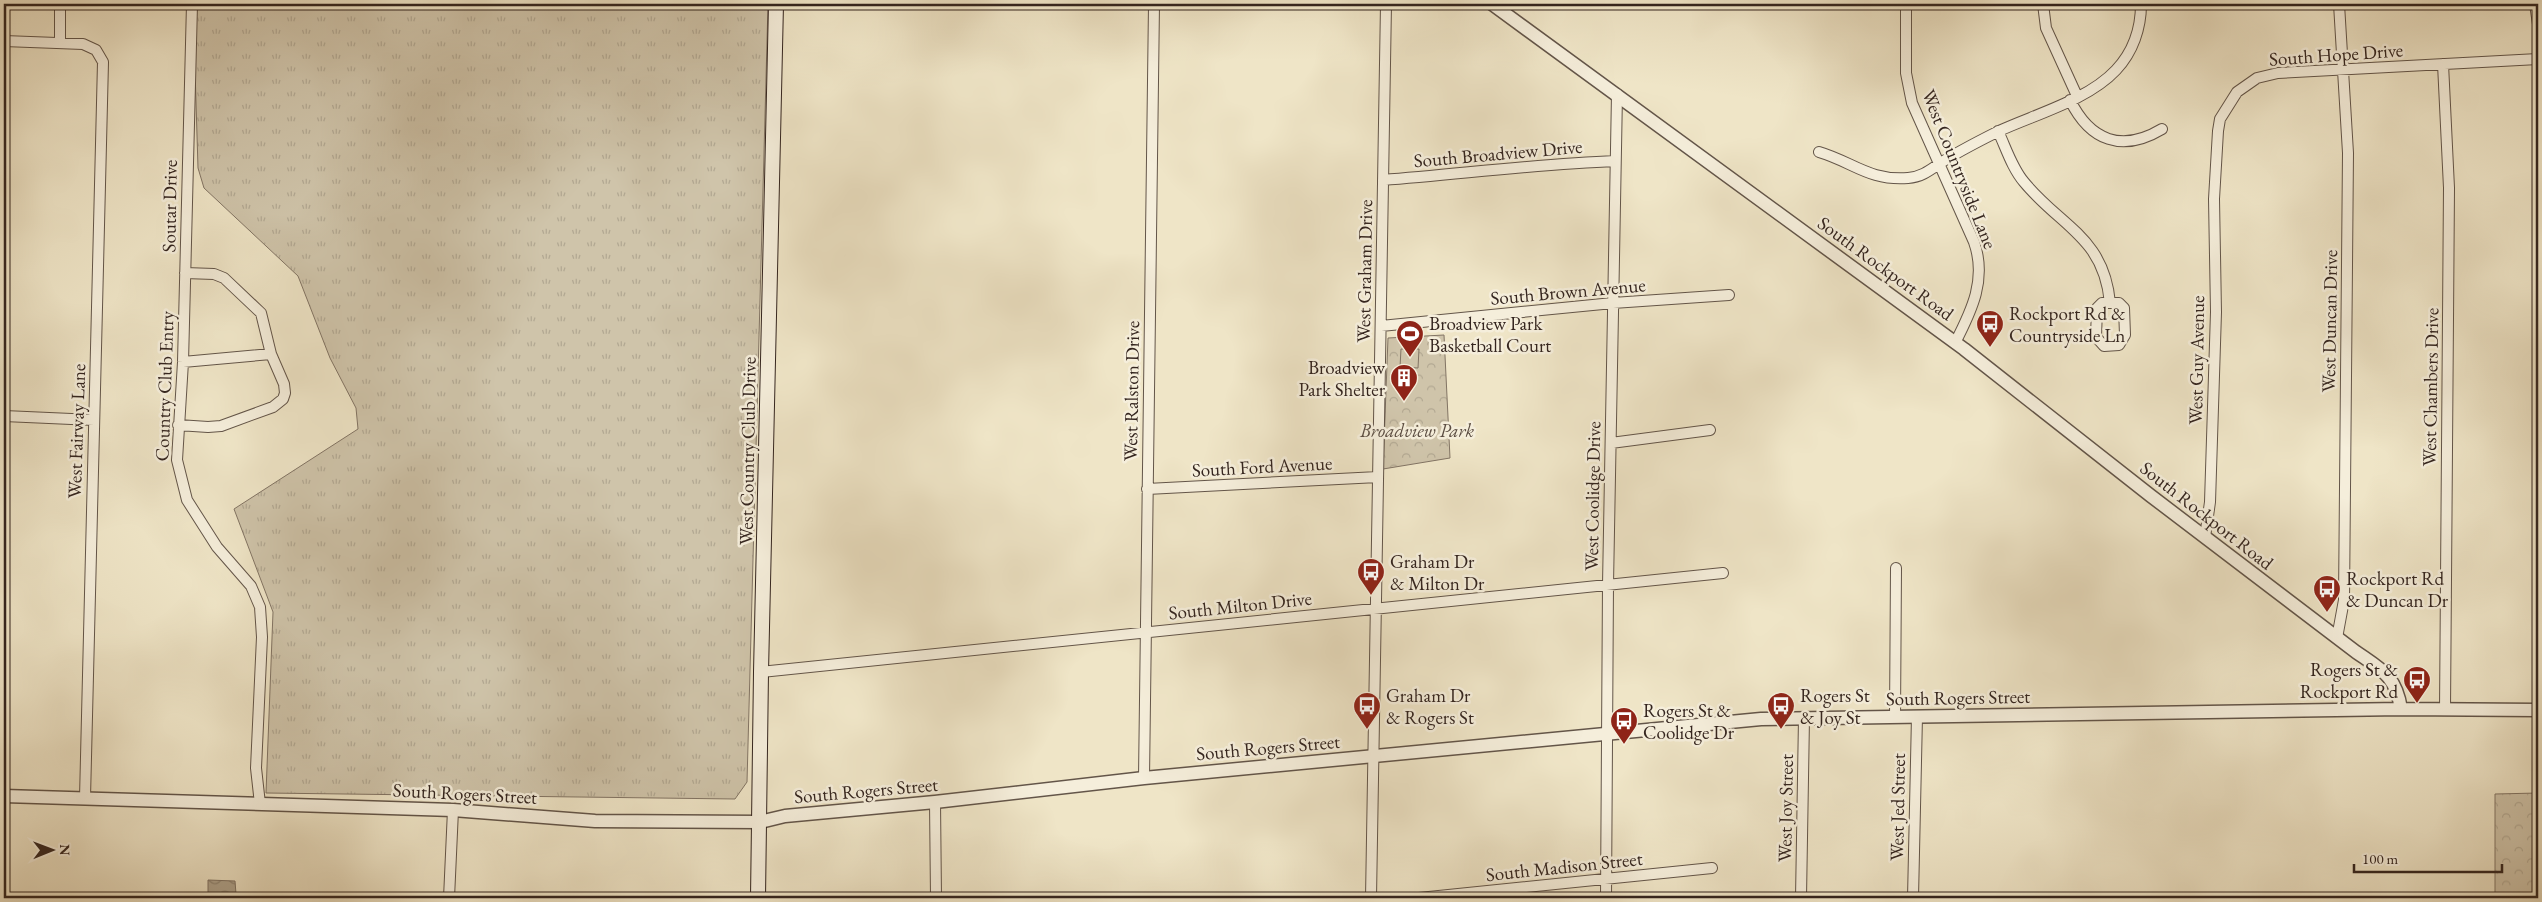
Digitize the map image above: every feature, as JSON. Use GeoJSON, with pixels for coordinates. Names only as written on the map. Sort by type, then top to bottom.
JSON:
{"type":"FeatureCollection","features":[{"type":"Feature","properties":{"kind":"main road","name":"West Country Club Drive"},"geometry":{"type":"LineString","coordinates":[[758,898],[761,672],[776,4]]}},
{"type":"Feature","properties":{"kind":"street"},"geometry":{"type":"LineString","coordinates":[[4,41],[60,43],[60,4]]}},
{"type":"Feature","properties":{"kind":"street","name":"Soutar Drive"},"geometry":{"type":"LineString","coordinates":[[178,425],[215,427],[273,407],[282,399],[285,393],[284,384],[271,354],[263,316],[224,278],[214,274],[185,273],[192,4]]}},
{"type":"Feature","properties":{"kind":"street","name":"West Ralston Drive"},"geometry":{"type":"LineString","coordinates":[[1144,778],[1154,4]]}},
{"type":"Feature","properties":{"kind":"street","name":"West Graham Drive"},"geometry":{"type":"LineString","coordinates":[[1371,898],[1386,4]]}},
{"type":"Feature","properties":{"kind":"street","name":"South Rockport Road"},"geometry":{"type":"LineString","coordinates":[[1492,4],[1956,343],[2390,677],[2399,692],[2401,710]]}},
{"type":"Feature","properties":{"kind":"street","name":"West Countryside Lane"},"geometry":{"type":"LineString","coordinates":[[1906,4],[1905,56],[1908,89],[1916,117],[1974,242],[1979,258],[1980,277],[1976,298],[1956,343]]}},
{"type":"Feature","properties":{"kind":"street"},"geometry":{"type":"LineString","coordinates":[[2043,4],[2048,33],[2074,98],[2077,115],[2087,126],[2109,139],[2139,140],[2162,129]]}},
{"type":"Feature","properties":{"kind":"street"},"geometry":{"type":"LineString","coordinates":[[1819,152],[1835,157],[1860,171],[1889,179],[1920,176],[1998,131],[2074,98],[2106,79],[2122,62],[2137,34],[2141,4]]}},
{"type":"Feature","properties":{"kind":"street","name":"West Duncan Drive"},"geometry":{"type":"LineString","coordinates":[[2337,638],[2344,600],[2348,192],[2339,4]]}},
{"type":"Feature","properties":{"kind":"street"},"geometry":{"type":"LineString","coordinates":[[2536,4],[2538,24]]}},
{"type":"Feature","properties":{"kind":"street","name":"West Fairway Lane"},"geometry":{"type":"LineString","coordinates":[[60,43],[92,47],[102,57],[103,65],[85,798]]}},
{"type":"Feature","properties":{"kind":"street","name":"South Hope Drive"},"geometry":{"type":"LineString","coordinates":[[2215,183],[2220,119],[2237,92],[2257,78],[2278,73],[2538,59]]}},
{"type":"Feature","properties":{"kind":"street","name":"West Chambers Drive"},"geometry":{"type":"LineString","coordinates":[[2443,64],[2449,198],[2445,710]]}},
{"type":"Feature","properties":{"kind":"street","name":"West Coolidge Drive"},"geometry":{"type":"LineString","coordinates":[[1606,898],[1608,585],[1617,94]]}},
{"type":"Feature","properties":{"kind":"street"},"geometry":{"type":"LineString","coordinates":[[1998,131],[2022,180],[2080,235],[2095,253],[2108,284],[2110,303]]}},
{"type":"Feature","properties":{"kind":"street","name":"South Broadview Drive"},"geometry":{"type":"LineString","coordinates":[[1383,180],[1481,173],[1544,164],[1615,161]]}},
{"type":"Feature","properties":{"kind":"street","name":"West Guy Avenue"},"geometry":{"type":"LineString","coordinates":[[2206,537],[2210,502],[2216,322],[2215,183]]}},
{"type":"Feature","properties":{"kind":"street","name":"Country Club Entry"},"geometry":{"type":"LineString","coordinates":[[185,273],[183,362],[176,450],[178,469],[187,500],[218,547],[251,586],[260,607],[262,637],[256,768],[260,804]]}},
{"type":"Feature","properties":{"kind":"street","name":"South Brown Avenue"},"geometry":{"type":"LineString","coordinates":[[1381,326],[1613,303],[1729,295]]}},
{"type":"Feature","properties":{"kind":"street"},"geometry":{"type":"LineString","coordinates":[[2110,303],[2119,304],[2124,308],[2126,335],[2119,345],[2104,346],[2097,341],[2096,337],[2096,312],[2099,305],[2110,303]]}},
{"type":"Feature","properties":{"kind":"street"},"geometry":{"type":"LineString","coordinates":[[183,362],[271,354]]}},
{"type":"Feature","properties":{"kind":"street"},"geometry":{"type":"LineString","coordinates":[[4,416],[94,420]]}},
{"type":"Feature","properties":{"kind":"street"},"geometry":{"type":"LineString","coordinates":[[1611,443],[1710,430]]}},
{"type":"Feature","properties":{"kind":"street","name":"South Ford Avenue"},"geometry":{"type":"LineString","coordinates":[[1147,489],[1378,477]]}},
{"type":"Feature","properties":{"kind":"street"},"geometry":{"type":"LineString","coordinates":[[1894,717],[1896,568]]}},
{"type":"Feature","properties":{"kind":"street","name":"South Milton Drive"},"geometry":{"type":"LineString","coordinates":[[761,672],[1723,573]]}},
{"type":"Feature","properties":{"kind":"street","name":"South Rogers Street"},"geometry":{"type":"LineString","coordinates":[[4,796],[453,810],[595,820],[760,822],[785,816],[935,802],[1144,778],[1761,719],[2401,710],[2538,710]]}},
{"type":"Feature","properties":{"kind":"street","name":"West Jed Street"},"geometry":{"type":"LineString","coordinates":[[1913,898],[1917,716]]}},
{"type":"Feature","properties":{"kind":"street","name":"West Joy Street"},"geometry":{"type":"LineString","coordinates":[[1801,898],[1804,718]]}},
{"type":"Feature","properties":{"kind":"street"},"geometry":{"type":"LineString","coordinates":[[935,802],[936,898]]}},
{"type":"Feature","properties":{"kind":"street"},"geometry":{"type":"LineString","coordinates":[[449,898],[453,810]]}},
{"type":"Feature","properties":{"kind":"street","name":"South Madison Street"},"geometry":{"type":"LineString","coordinates":[[1419,898],[1712,868]]}},
{"type":"Feature","properties":{"kind":"green space"},"geometry":{"type":"Polygon","coordinates":[[[193,4],[768,4],[747,782],[735,799],[266,793],[273,612],[234,509],[358,429],[356,408],[330,358],[298,276],[204,188],[198,168],[193,4]]]}},
{"type":"Feature","properties":{"kind":"green space","name":"Broadview Park"},"geometry":{"type":"Polygon","coordinates":[[[1444,335],[1450,458],[1383,469],[1388,338],[1444,335]]]}},
{"type":"Feature","properties":{"kind":"green space","name":"Broadview Park Basketball Court"},"geometry":{"type":"Polygon","coordinates":[[[1401,349],[1419,349],[1418,368],[1400,367],[1401,349]]]}},
{"type":"Feature","properties":{"kind":"green space"},"geometry":{"type":"Polygon","coordinates":[[[2538,793],[2538,898],[2495,898],[2495,794],[2538,793]]]}},
{"type":"Feature","properties":{"kind":"water"},"geometry":{"type":"Polygon","coordinates":[[[208,880],[235,881],[236,894],[208,895],[208,880]]]}},
{"type":"Feature","properties":{"kind":"place","name":"Rockport Rd & Countryside Ln"},"geometry":{"type":"Point","coordinates":[1990,348]}},
{"type":"Feature","properties":{"kind":"place","name":"Broadview Park Basketball Court"},"geometry":{"type":"Point","coordinates":[1410,358]}},
{"type":"Feature","properties":{"kind":"place","name":"Broadview Park Shelter"},"geometry":{"type":"Point","coordinates":[1404,402]}},
{"type":"Feature","properties":{"kind":"place","name":"Graham Dr & Milton Dr"},"geometry":{"type":"Point","coordinates":[1371,596]}},
{"type":"Feature","properties":{"kind":"place","name":"Rockport Rd & Duncan Dr"},"geometry":{"type":"Point","coordinates":[2327,613]}},
{"type":"Feature","properties":{"kind":"place","name":"Rogers St & Rockport Rd"},"geometry":{"type":"Point","coordinates":[2417,704]}},
{"type":"Feature","properties":{"kind":"place","name":"Graham Dr & Rogers St"},"geometry":{"type":"Point","coordinates":[1367,730]}},
{"type":"Feature","properties":{"kind":"place","name":"Rogers St & Joy St"},"geometry":{"type":"Point","coordinates":[1781,730]}},
{"type":"Feature","properties":{"kind":"place","name":"Rogers St & Coolidge Dr"},"geometry":{"type":"Point","coordinates":[1624,745]}}]}
